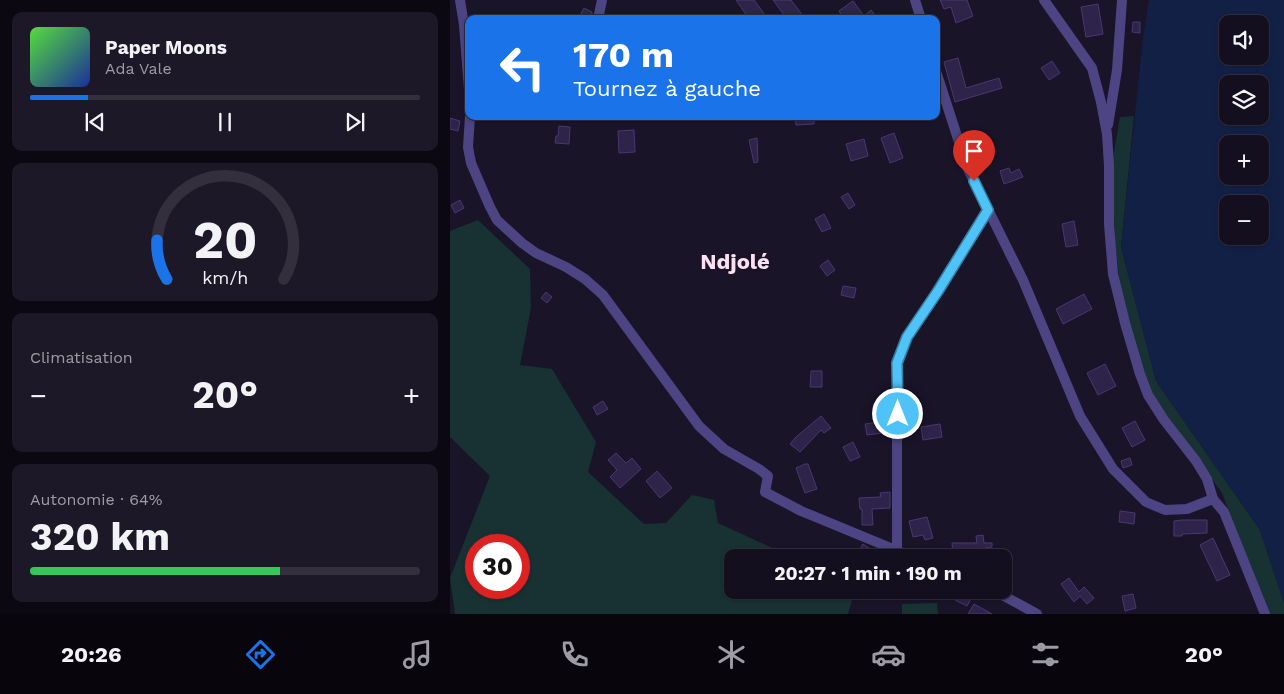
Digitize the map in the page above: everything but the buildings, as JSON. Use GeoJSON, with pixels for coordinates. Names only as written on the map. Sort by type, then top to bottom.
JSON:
{"type":"FeatureCollection","features":[{"type":"Feature","properties":{"kind":"street"},"geometry":{"type":"LineString","coordinates":[[460,0],[465,38]]}},
{"type":"Feature","properties":{"kind":"street"},"geometry":{"type":"LineString","coordinates":[[599,15],[602,0]]}},
{"type":"Feature","properties":{"kind":"street"},"geometry":{"type":"LineString","coordinates":[[915,0],[920,15]]}},
{"type":"Feature","properties":{"kind":"street"},"geometry":{"type":"LineString","coordinates":[[1044,0],[1092,68],[1101,102],[1107,134],[1109,224],[1113,274],[1125,323],[1148,395],[1164,420],[1196,460],[1207,479],[1213,499],[1224,512],[1266,614]]}},
{"type":"Feature","properties":{"kind":"street"},"geometry":{"type":"LineString","coordinates":[[1107,134],[1117,70],[1122,0]]}},
{"type":"Feature","properties":{"kind":"street"},"geometry":{"type":"LineString","coordinates":[[940,83],[967,167],[1023,280],[1080,416],[1113,469],[1146,502],[1164,510],[1187,509],[1213,499]]}},
{"type":"Feature","properties":{"kind":"street"},"geometry":{"type":"LineString","coordinates":[[470,120],[468,147],[471,163],[497,220],[536,253],[566,267],[585,279],[603,295],[699,426],[724,449],[768,476],[765,492],[801,511],[895,549]]}},
{"type":"Feature","properties":{"kind":"street"},"geometry":{"type":"LineString","coordinates":[[897,549],[897,363],[907,337],[988,210]]}},
{"type":"Feature","properties":{"kind":"street"},"geometry":{"type":"LineString","coordinates":[[1010,599],[1037,614]]}},
{"type":"Feature","properties":{"kind":"green space"},"geometry":{"type":"Polygon","coordinates":[[[1134,116],[1121,247],[1156,381],[1260,530],[1284,603],[1284,614],[1268,614],[1222,493],[1150,393],[1121,295],[1115,241],[1112,164],[1120,117],[1134,116]]]}},
{"type":"Feature","properties":{"kind":"green space"},"geometry":{"type":"Polygon","coordinates":[[[478,220],[530,269],[531,308],[520,365],[552,369],[596,442],[588,472],[644,524],[666,523],[692,495],[714,500],[718,523],[774,549],[724,549],[724,599],[852,599],[848,614],[455,614],[450,578],[465,540],[465,599],[530,599],[530,534],[467,534],[490,476],[450,437],[450,231],[478,220]]]}},
{"type":"Feature","properties":{"kind":"green space"},"geometry":{"type":"Polygon","coordinates":[[[937,603],[938,614],[902,614],[902,604],[937,603]]]}},
{"type":"Feature","properties":{"kind":"water"},"geometry":{"type":"Polygon","coordinates":[[[1149,0],[1284,0],[1284,603],[1260,530],[1156,381],[1121,247],[1143,38],[1149,0]]]}},
{"type":"Feature","properties":{"kind":"district","name":"Ndjolé"},"geometry":{"type":"Point","coordinates":[735,261]}},
{"type":"Feature","properties":{"kind":"route"},"geometry":{"type":"LineString","coordinates":[[898,414],[897,363],[907,337],[988,210],[974,181]]}}]}
